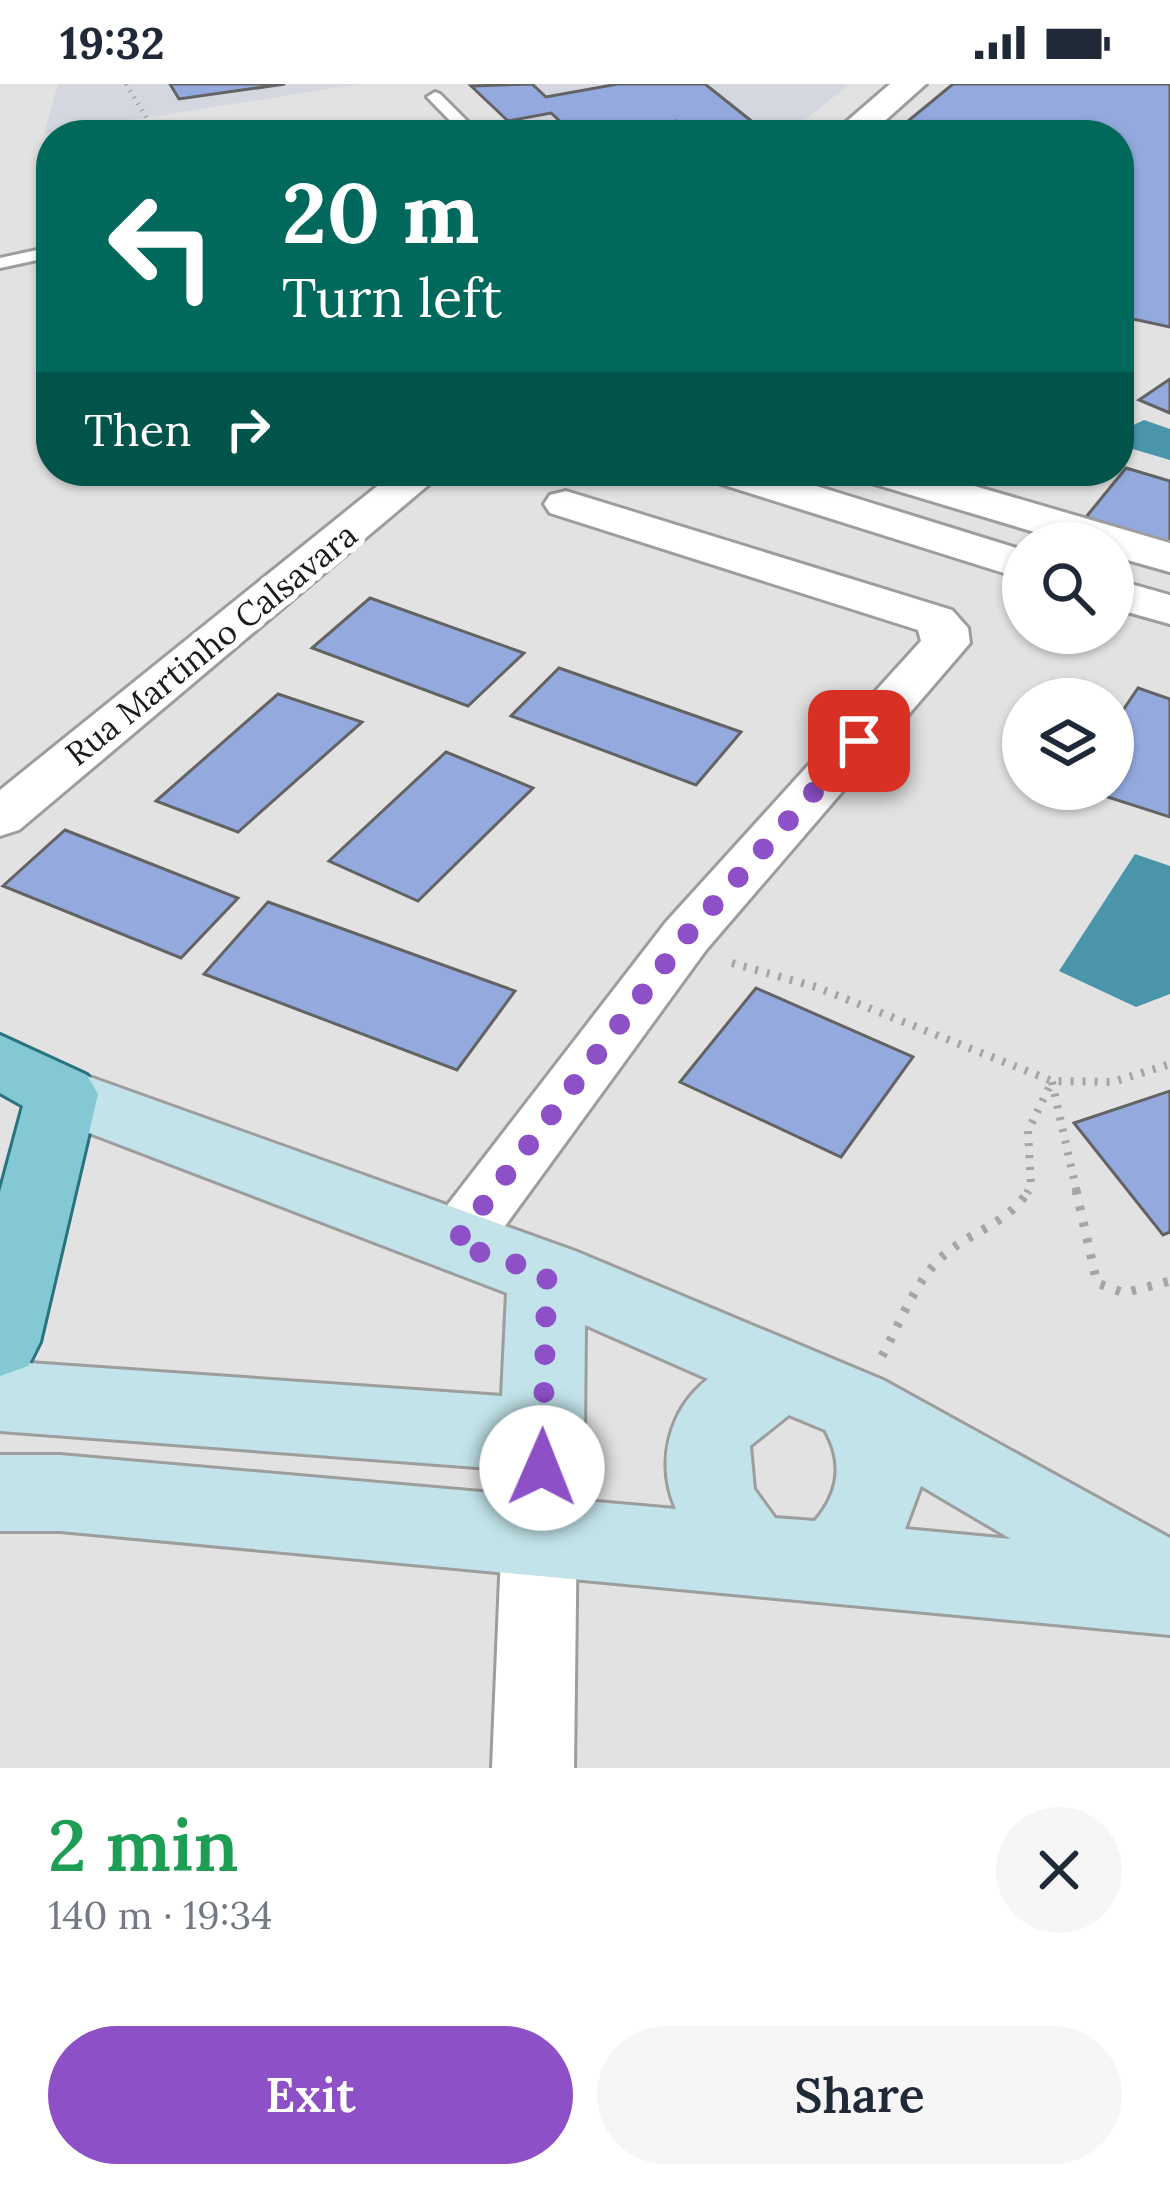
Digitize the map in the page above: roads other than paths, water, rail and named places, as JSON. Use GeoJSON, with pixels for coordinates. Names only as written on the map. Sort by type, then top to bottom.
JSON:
{"type":"FeatureCollection","features":[{"type":"Feature","properties":{"kind":"main road"},"geometry":{"type":"LineString","coordinates":[[0,1342],[31,1078],[454,1244],[547,1274],[822,1391],[1170,1584]]}},
{"type":"Feature","properties":{"kind":"main road"},"geometry":{"type":"LineString","coordinates":[[0,1396],[542,1435],[547,1274]]}},
{"type":"Feature","properties":{"kind":"main road"},"geometry":{"type":"LineString","coordinates":[[750,1554],[723,1523],[708,1495],[704,1462],[728,1408],[762,1386],[822,1391],[874,1435],[881,1463],[877,1500],[862,1532],[835,1563]]}},
{"type":"Feature","properties":{"kind":"main road"},"geometry":{"type":"LineString","coordinates":[[0,1493],[60,1493],[541,1534],[1170,1594]]}},
{"type":"Feature","properties":{"kind":"street"},"geometry":{"type":"LineString","coordinates":[[834,120],[876,84]]}},
{"type":"Feature","properties":{"kind":"street"},"geometry":{"type":"LineString","coordinates":[[866,120],[910,84]]}},
{"type":"Feature","properties":{"kind":"street","name":"Rua Martinho Calsavara"},"geometry":{"type":"LineString","coordinates":[[0,761],[28,752],[153,662],[375,486]]}},
{"type":"Feature","properties":{"kind":"street","name":"Rua Martinho Calsavara"},"geometry":{"type":"LineString","coordinates":[[0,818],[405,486]]}},
{"type":"Feature","properties":{"kind":"street"},"geometry":{"type":"LineString","coordinates":[[770,486],[1002,558]]}},
{"type":"Feature","properties":{"kind":"street"},"geometry":{"type":"LineString","coordinates":[[927,486],[1170,558]]}},
{"type":"Feature","properties":{"kind":"street"},"geometry":{"type":"LineString","coordinates":[[454,1244],[686,936],[946,643],[944,628],[934,620],[566,504]]}},
{"type":"Feature","properties":{"kind":"street"},"geometry":{"type":"LineString","coordinates":[[1134,599],[1170,610]]}},
{"type":"Feature","properties":{"kind":"street"},"geometry":{"type":"LineString","coordinates":[[532,1768],[542,1435]]}},
{"type":"Feature","properties":{"kind":"lane"},"geometry":{"type":"LineString","coordinates":[[435,97],[458,120]]}},
{"type":"Feature","properties":{"kind":"lane"},"geometry":{"type":"LineString","coordinates":[[0,239],[36,241]]}},
{"type":"Feature","properties":{"kind":"lane"},"geometry":{"type":"LineString","coordinates":[[0,263],[36,255]]}},
{"type":"Feature","properties":{"kind":"water"},"geometry":{"type":"Polygon","coordinates":[[[1144,420],[1170,429],[1170,460],[1134,449],[1134,425],[1144,420]]]}},
{"type":"Feature","properties":{"kind":"water"},"geometry":{"type":"Polygon","coordinates":[[[1135,854],[1170,866],[1170,994],[1136,1007],[1059,971],[1135,854]]]}}]}
